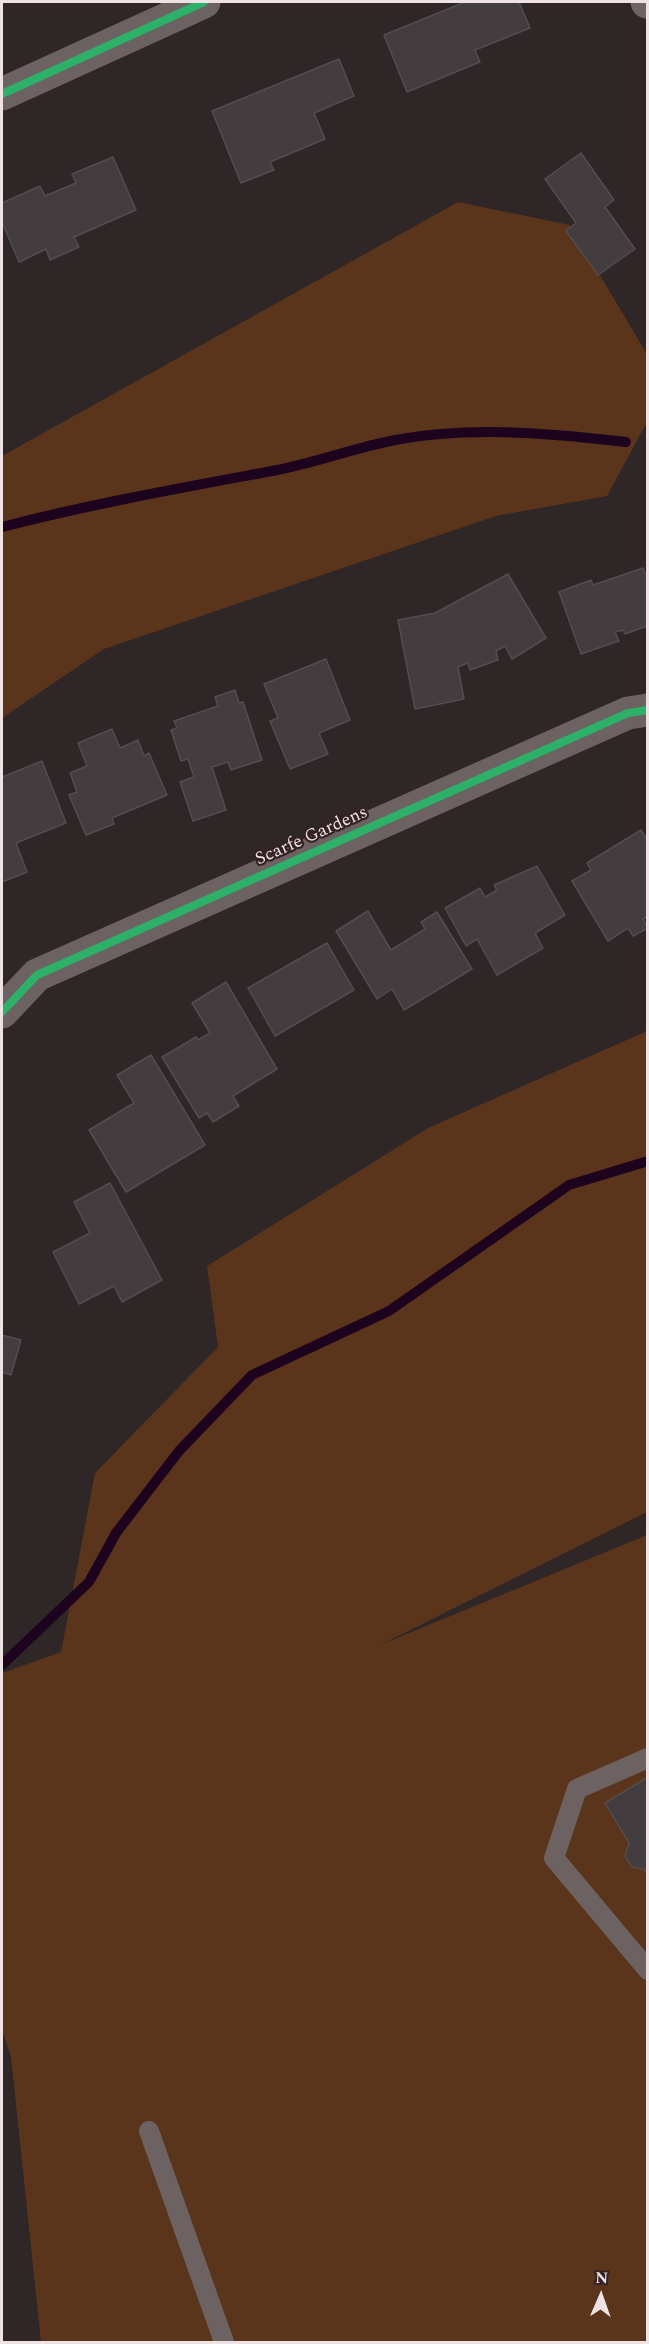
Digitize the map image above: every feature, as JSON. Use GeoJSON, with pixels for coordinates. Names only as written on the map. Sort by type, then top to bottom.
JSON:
{"type":"FeatureCollection","features":[{"type":"Feature","properties":{"kind":"street"},"geometry":{"type":"LineString","coordinates":[[2,94],[204,2]]}},
{"type":"Feature","properties":{"kind":"street","name":"Scarfe Gardens"},"geometry":{"type":"LineString","coordinates":[[2,1012],[37,975],[628,713],[648,710]]}},
{"type":"Feature","properties":{"kind":"lane"},"geometry":{"type":"LineString","coordinates":[[648,1758],[577,1789],[554,1858],[648,1970]]}},
{"type":"Feature","properties":{"kind":"lane"},"geometry":{"type":"LineString","coordinates":[[149,2131],[224,2343]]}},
{"type":"Feature","properties":{"kind":"shaded area"},"geometry":{"type":"Polygon","coordinates":[[[458,202],[570,225],[647,354],[647,422],[607,496],[496,516],[104,649],[2,718],[2,456],[458,202]]]}},
{"type":"Feature","properties":{"kind":"shaded area"},"geometry":{"type":"Polygon","coordinates":[[[647,1031],[647,1512],[380,1645],[647,1535],[647,2342],[41,2342],[11,2057],[2,2030],[2,1673],[61,1652],[95,1473],[218,1347],[207,1266],[428,1128],[647,1031]]]}},
{"type":"Feature","properties":{"kind":"building"},"geometry":{"type":"Polygon","coordinates":[[[465,2],[519,2],[530,28],[475,50],[480,62],[407,92],[384,35],[465,2]]]}},
{"type":"Feature","properties":{"kind":"building"},"geometry":{"type":"Polygon","coordinates":[[[339,59],[354,96],[314,113],[325,139],[270,162],[274,170],[241,183],[212,111],[339,59]]]}},
{"type":"Feature","properties":{"kind":"building"},"geometry":{"type":"Polygon","coordinates":[[[581,153],[614,200],[605,207],[635,249],[598,275],[566,231],[576,223],[545,179],[581,153]]]}},
{"type":"Feature","properties":{"kind":"building"},"geometry":{"type":"Polygon","coordinates":[[[113,157],[136,210],[74,237],[79,247],[50,260],[46,249],[19,262],[2,222],[2,203],[40,186],[45,196],[76,183],[72,174],[113,157]]]}},
{"type":"Feature","properties":{"kind":"building"},"geometry":{"type":"Polygon","coordinates":[[[643,568],[648,581],[647,626],[625,634],[623,630],[615,632],[619,641],[581,654],[559,592],[591,580],[593,585],[643,568]]]}},
{"type":"Feature","properties":{"kind":"building"},"geometry":{"type":"Polygon","coordinates":[[[508,574],[546,638],[512,659],[505,646],[496,651],[498,660],[470,670],[468,663],[458,667],[464,699],[415,709],[398,620],[435,613],[508,574]]]}},
{"type":"Feature","properties":{"kind":"building"},"geometry":{"type":"Polygon","coordinates":[[[326,659],[350,720],[319,733],[328,754],[290,769],[270,721],[278,718],[264,684],[326,659]]]}},
{"type":"Feature","properties":{"kind":"building"},"geometry":{"type":"Polygon","coordinates":[[[235,690],[239,703],[243,702],[262,760],[231,770],[228,762],[212,767],[226,810],[193,821],[180,782],[194,777],[188,759],[181,761],[171,730],[177,728],[174,721],[218,706],[215,697],[235,690]]]}},
{"type":"Feature","properties":{"kind":"building"},"geometry":{"type":"Polygon","coordinates":[[[112,729],[120,748],[138,740],[144,756],[149,753],[167,795],[112,818],[114,824],[86,835],[69,795],[77,792],[70,773],[87,766],[78,743],[112,729]]]}},
{"type":"Feature","properties":{"kind":"building"},"geometry":{"type":"Polygon","coordinates":[[[42,761],[66,823],[16,843],[27,872],[2,882],[2,777],[42,761]]]}},
{"type":"Feature","properties":{"kind":"building"},"geometry":{"type":"Polygon","coordinates":[[[641,830],[648,841],[648,916],[643,919],[648,928],[633,936],[628,928],[608,941],[572,881],[591,870],[587,863],[641,830]]]}},
{"type":"Feature","properties":{"kind":"building"},"geometry":{"type":"Polygon","coordinates":[[[537,866],[565,915],[535,933],[543,948],[497,975],[477,939],[466,946],[445,908],[480,888],[485,897],[497,890],[494,885],[537,866]]]}},
{"type":"Feature","properties":{"kind":"building"},"geometry":{"type":"Polygon","coordinates":[[[368,911],[391,950],[425,929],[421,922],[437,912],[472,969],[404,1010],[392,989],[377,999],[336,931],[368,911]]]}},
{"type":"Feature","properties":{"kind":"building"},"geometry":{"type":"Polygon","coordinates":[[[327,943],[354,990],[275,1036],[248,988],[327,943]]]}},
{"type":"Feature","properties":{"kind":"building"},"geometry":{"type":"Polygon","coordinates":[[[226,982],[277,1069],[233,1096],[239,1106],[213,1122],[207,1113],[199,1118],[162,1057],[196,1037],[198,1040],[210,1033],[192,1003],[226,982]]]}},
{"type":"Feature","properties":{"kind":"building"},"geometry":{"type":"Polygon","coordinates":[[[151,1055],[205,1145],[126,1192],[89,1130],[134,1103],[117,1075],[151,1055]]]}},
{"type":"Feature","properties":{"kind":"building"},"geometry":{"type":"Polygon","coordinates":[[[110,1183],[162,1280],[122,1302],[114,1286],[79,1304],[53,1252],[90,1233],[74,1202],[110,1183]]]}},
{"type":"Feature","properties":{"kind":"building"},"geometry":{"type":"Polygon","coordinates":[[[2,1335],[21,1340],[11,1375],[2,1372],[2,1335]]]}},
{"type":"Feature","properties":{"kind":"building"},"geometry":{"type":"Polygon","coordinates":[[[648,1777],[648,1875],[644,1869],[632,1867],[625,1856],[629,1843],[605,1803],[648,1777]]]}},
{"type":"Feature","properties":{"kind":"waterway"},"geometry":{"type":"LineString","coordinates":[[2,527],[170,490],[287,468],[372,445],[416,437],[506,432],[626,442]]}},
{"type":"Feature","properties":{"kind":"waterway"},"geometry":{"type":"LineString","coordinates":[[2,1665],[89,1582],[116,1533],[179,1451],[252,1375],[389,1311],[569,1185],[648,1161]]}},
{"type":"Feature","properties":{"kind":"cycle path"},"geometry":{"type":"LineString","coordinates":[[2,94],[204,2]]}},
{"type":"Feature","properties":{"kind":"cycle path"},"geometry":{"type":"LineString","coordinates":[[2,1012],[37,975],[628,713],[648,710]]}}]}
